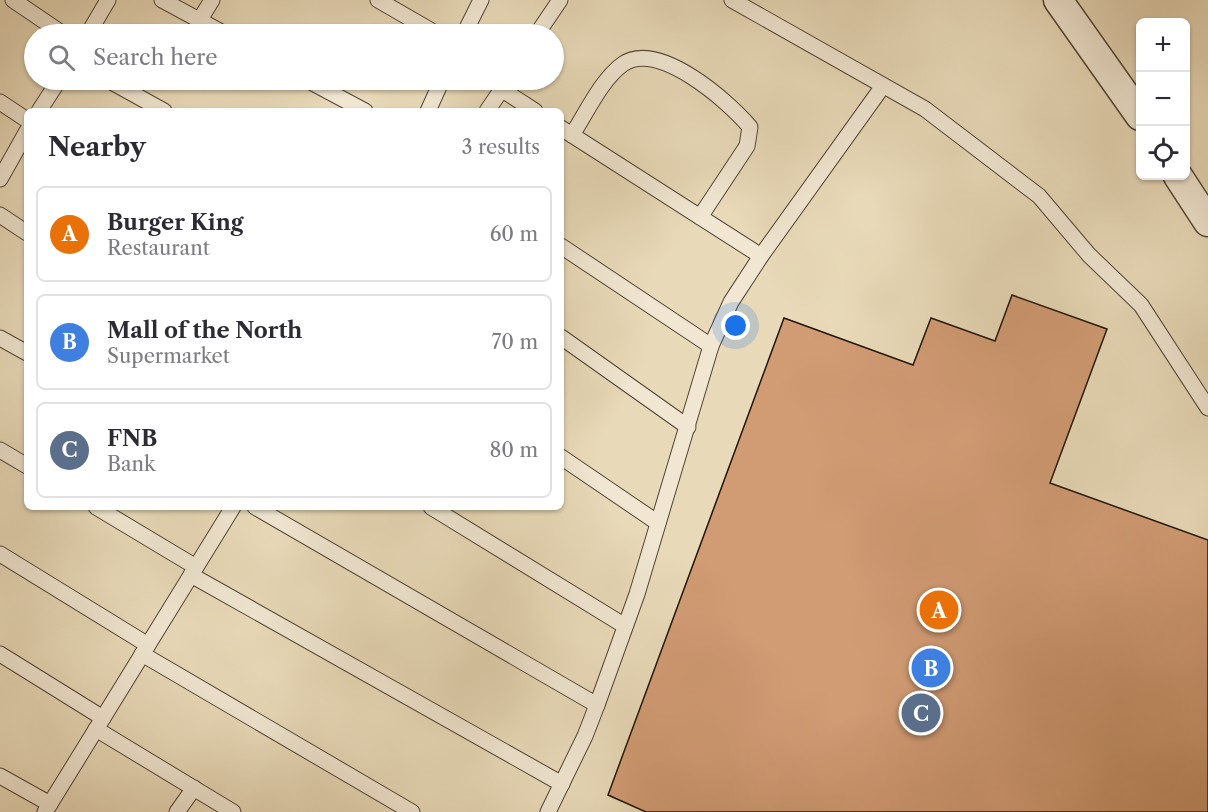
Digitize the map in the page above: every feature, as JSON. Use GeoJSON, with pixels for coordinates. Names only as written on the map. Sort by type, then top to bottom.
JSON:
{"type":"FeatureCollection","features":[{"type":"Feature","properties":{"kind":"street"},"geometry":{"type":"LineString","coordinates":[[1058,0],[1136,110]]}},
{"type":"Feature","properties":{"kind":"street"},"geometry":{"type":"LineString","coordinates":[[1181,180],[1208,222]]}},
{"type":"Feature","properties":{"kind":"lane"},"geometry":{"type":"LineString","coordinates":[[13,0],[48,24]]}},
{"type":"Feature","properties":{"kind":"lane"},"geometry":{"type":"LineString","coordinates":[[94,24],[108,0]]}},
{"type":"Feature","properties":{"kind":"lane"},"geometry":{"type":"LineString","coordinates":[[162,0],[205,24]]}},
{"type":"Feature","properties":{"kind":"lane"},"geometry":{"type":"LineString","coordinates":[[199,21],[212,0]]}},
{"type":"Feature","properties":{"kind":"lane"},"geometry":{"type":"LineString","coordinates":[[378,0],[420,24]]}},
{"type":"Feature","properties":{"kind":"lane"},"geometry":{"type":"LineString","coordinates":[[469,24],[481,0]]}},
{"type":"Feature","properties":{"kind":"lane"},"geometry":{"type":"LineString","coordinates":[[544,24],[560,0]]}},
{"type":"Feature","properties":{"kind":"lane"},"geometry":{"type":"LineString","coordinates":[[732,0],[925,109],[1039,196],[1089,255],[1141,305],[1208,408]]}},
{"type":"Feature","properties":{"kind":"lane"},"geometry":{"type":"LineString","coordinates":[[700,217],[747,146],[750,128],[737,112],[674,65],[648,57],[624,63],[604,84],[567,131],[700,217],[761,256]]}},
{"type":"Feature","properties":{"kind":"lane"},"geometry":{"type":"LineString","coordinates":[[548,812],[597,705],[658,523],[711,346],[731,302],[761,256],[883,86]]}},
{"type":"Feature","properties":{"kind":"lane"},"geometry":{"type":"LineString","coordinates":[[41,108],[53,90]]}},
{"type":"Feature","properties":{"kind":"lane"},"geometry":{"type":"LineString","coordinates":[[126,90],[159,108]]}},
{"type":"Feature","properties":{"kind":"lane"},"geometry":{"type":"LineString","coordinates":[[326,90],[359,108]]}},
{"type":"Feature","properties":{"kind":"lane"},"geometry":{"type":"LineString","coordinates":[[429,108],[437,90]]}},
{"type":"Feature","properties":{"kind":"lane"},"geometry":{"type":"LineString","coordinates":[[489,108],[500,90]]}},
{"type":"Feature","properties":{"kind":"lane"},"geometry":{"type":"LineString","coordinates":[[511,90],[532,108]]}},
{"type":"Feature","properties":{"kind":"lane"},"geometry":{"type":"LineString","coordinates":[[0,102],[24,118]]}},
{"type":"Feature","properties":{"kind":"lane"},"geometry":{"type":"LineString","coordinates":[[0,179],[24,140]]}},
{"type":"Feature","properties":{"kind":"lane"},"geometry":{"type":"LineString","coordinates":[[0,215],[24,231]]}},
{"type":"Feature","properties":{"kind":"lane"},"geometry":{"type":"LineString","coordinates":[[564,248],[711,346]]}},
{"type":"Feature","properties":{"kind":"lane"},"geometry":{"type":"LineString","coordinates":[[0,338],[24,351]]}},
{"type":"Feature","properties":{"kind":"lane"},"geometry":{"type":"LineString","coordinates":[[564,339],[688,427]]}},
{"type":"Feature","properties":{"kind":"lane"},"geometry":{"type":"LineString","coordinates":[[0,450],[24,464]]}},
{"type":"Feature","properties":{"kind":"lane"},"geometry":{"type":"LineString","coordinates":[[564,459],[658,523]]}},
{"type":"Feature","properties":{"kind":"lane"},"geometry":{"type":"LineString","coordinates":[[101,510],[194,571],[562,784]]}},
{"type":"Feature","properties":{"kind":"lane"},"geometry":{"type":"LineString","coordinates":[[0,776],[47,808],[231,510]]}},
{"type":"Feature","properties":{"kind":"lane"},"geometry":{"type":"LineString","coordinates":[[260,510],[597,705]]}},
{"type":"Feature","properties":{"kind":"lane"},"geometry":{"type":"LineString","coordinates":[[436,510],[625,626]]}},
{"type":"Feature","properties":{"kind":"lane"},"geometry":{"type":"LineString","coordinates":[[0,554],[145,649],[412,812]]}},
{"type":"Feature","properties":{"kind":"lane"},"geometry":{"type":"LineString","coordinates":[[0,654],[232,812]]}},
{"type":"Feature","properties":{"kind":"lane"},"geometry":{"type":"LineString","coordinates":[[177,812],[194,788]]}},
{"type":"Feature","properties":{"kind":"building"},"geometry":{"type":"Polygon","coordinates":[[[1012,295],[1107,329],[1050,483],[1208,540],[1208,812],[646,812],[608,795],[784,318],[913,365],[931,318],[995,341],[1012,295]]]}},
{"type":"Feature","properties":{"kind":"place","name":"Burger King"},"geometry":{"type":"Point","coordinates":[939,610]}},
{"type":"Feature","properties":{"kind":"place","name":"Mall of the North"},"geometry":{"type":"Point","coordinates":[931,668]}},
{"type":"Feature","properties":{"kind":"place","name":"FNB"},"geometry":{"type":"Point","coordinates":[921,713]}}]}
